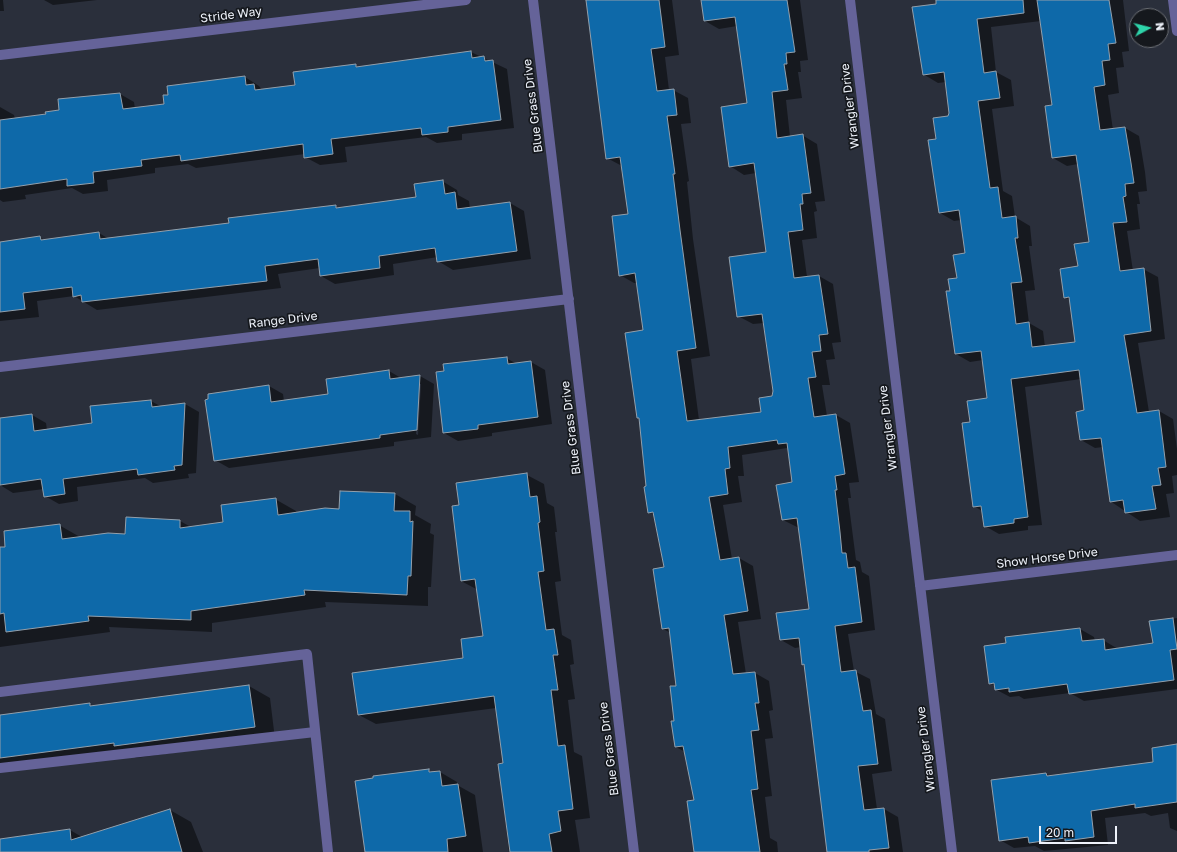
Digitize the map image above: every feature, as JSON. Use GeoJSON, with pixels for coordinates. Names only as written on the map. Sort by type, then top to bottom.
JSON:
{"type":"FeatureCollection","features":[{"type":"Feature","properties":{"kind":"street","name":"Stride Way"},"geometry":{"type":"LineString","coordinates":[[0,55],[466,0]]}},
{"type":"Feature","properties":{"kind":"street","name":"Blue Grass Drive"},"geometry":{"type":"LineString","coordinates":[[533,0],[634,852]]}},
{"type":"Feature","properties":{"kind":"street","name":"Wrangler Drive"},"geometry":{"type":"LineString","coordinates":[[850,0],[952,852]]}},
{"type":"Feature","properties":{"kind":"street"},"geometry":{"type":"LineString","coordinates":[[1173,0],[1177,31]]}},
{"type":"Feature","properties":{"kind":"street","name":"Range Drive"},"geometry":{"type":"LineString","coordinates":[[0,367],[569,299]]}},
{"type":"Feature","properties":{"kind":"street","name":"Show Horse Drive"},"geometry":{"type":"LineString","coordinates":[[920,586],[1177,555]]}},
{"type":"Feature","properties":{"kind":"street"},"geometry":{"type":"LineString","coordinates":[[0,692],[307,654],[328,852]]}},
{"type":"Feature","properties":{"kind":"street"},"geometry":{"type":"LineString","coordinates":[[0,768],[315,732]]}},
{"type":"Feature","properties":{"kind":"building"},"geometry":{"type":"Polygon","coordinates":[[[586,0],[659,0],[665,47],[651,49],[657,91],[674,89],[677,115],[667,116],[675,174],[673,174],[680,230],[696,348],[677,351],[687,421],[761,412],[759,398],[772,396],[773,391],[762,314],[737,317],[729,257],[766,252],[754,163],[729,167],[721,107],[747,103],[735,17],[704,21],[701,0],[787,0],[795,52],[786,53],[787,64],[784,64],[788,90],[772,92],[777,138],[803,134],[811,193],[802,194],[803,204],[800,204],[803,230],[788,232],[794,278],[819,275],[828,334],[819,335],[821,351],[812,352],[816,377],[808,378],[814,417],[836,414],[845,474],[835,476],[837,490],[835,490],[842,553],[846,553],[848,568],[855,567],[862,622],[835,626],[841,672],[856,670],[863,711],[871,710],[878,764],[858,766],[864,810],[884,808],[889,848],[869,850],[869,852],[827,852],[804,664],[802,665],[799,638],[780,640],[776,613],[809,609],[797,518],[782,520],[776,485],[792,482],[787,443],[778,444],[777,440],[728,447],[730,468],[725,469],[728,494],[709,497],[720,560],[739,557],[748,611],[724,615],[733,674],[755,672],[759,703],[755,703],[759,730],[751,731],[758,789],[751,790],[760,852],[694,852],[687,801],[694,800],[683,746],[675,747],[671,721],[674,721],[670,686],[676,686],[669,628],[662,629],[653,569],[664,567],[653,512],[648,513],[644,487],[646,486],[639,418],[637,418],[625,333],[643,330],[635,273],[619,276],[612,216],[628,214],[620,157],[606,159],[586,0]]]}},
{"type":"Feature","properties":{"kind":"building"},"geometry":{"type":"Polygon","coordinates":[[[936,0],[1023,0],[1024,13],[977,19],[984,73],[996,71],[1000,98],[978,101],[990,188],[998,187],[1002,218],[1016,216],[1018,238],[1015,238],[1022,282],[1011,283],[1016,324],[1029,322],[1032,347],[1075,342],[1069,297],[1064,298],[1060,269],[1078,266],[1074,244],[1089,242],[1076,155],[1052,158],[1045,106],[1052,105],[1037,0],[1109,0],[1116,43],[1108,44],[1110,60],[1102,61],[1105,85],[1094,87],[1100,130],[1125,127],[1134,183],[1125,184],[1126,196],[1123,197],[1127,222],[1113,223],[1120,271],[1144,268],[1151,331],[1124,335],[1137,413],[1159,410],[1166,467],[1158,468],[1161,485],[1152,486],[1156,509],[1125,513],[1123,500],[1110,502],[1101,438],[1080,440],[1076,412],[1084,410],[1079,370],[1011,379],[1028,517],[1014,519],[1014,523],[984,527],[981,506],[973,507],[962,423],[970,422],[967,401],[987,398],[981,351],[955,354],[946,291],[950,291],[948,279],[957,278],[953,255],[965,253],[959,210],[939,213],[928,140],[936,139],[933,118],[948,116],[949,113],[944,72],[923,75],[912,7],[936,4],[936,0]]]}},
{"type":"Feature","properties":{"kind":"building"},"geometry":{"type":"Polygon","coordinates":[[[471,51],[472,58],[484,56],[485,61],[493,60],[501,120],[448,127],[448,132],[422,135],[421,128],[331,139],[333,154],[304,158],[303,144],[181,161],[180,155],[141,160],[142,166],[93,172],[94,183],[67,186],[67,179],[0,189],[0,120],[46,114],[45,112],[59,110],[58,99],[120,93],[123,109],[164,104],[163,95],[168,95],[167,86],[245,76],[246,85],[254,84],[255,90],[295,85],[293,72],[356,64],[356,67],[471,51]]]}},
{"type":"Feature","properties":{"kind":"building"},"geometry":{"type":"Polygon","coordinates":[[[443,180],[445,194],[455,192],[457,209],[510,202],[517,251],[437,262],[435,248],[379,256],[380,268],[320,276],[318,259],[265,266],[267,281],[82,302],[81,295],[73,297],[72,287],[23,293],[25,309],[0,312],[0,242],[40,236],[41,240],[99,232],[100,239],[229,223],[228,218],[336,205],[336,208],[416,197],[414,184],[443,180]]]}},
{"type":"Feature","properties":{"kind":"building"},"geometry":{"type":"Polygon","coordinates":[[[507,357],[508,364],[531,361],[538,417],[478,425],[478,429],[443,433],[436,372],[444,371],[443,364],[507,357]]]}},
{"type":"Feature","properties":{"kind":"building"},"geometry":{"type":"Polygon","coordinates":[[[389,370],[390,379],[420,375],[417,430],[380,435],[380,438],[214,461],[205,400],[208,399],[208,394],[269,385],[271,402],[328,394],[326,379],[389,370]]]}},
{"type":"Feature","properties":{"kind":"building"},"geometry":{"type":"Polygon","coordinates":[[[151,400],[152,407],[185,403],[182,465],[174,466],[175,470],[138,475],[137,469],[63,479],[65,494],[44,497],[41,479],[0,485],[0,418],[32,414],[34,431],[92,423],[90,406],[151,400]]]}},
{"type":"Feature","properties":{"kind":"building"},"geometry":{"type":"Polygon","coordinates":[[[527,473],[530,497],[537,496],[540,522],[538,523],[544,571],[538,572],[546,630],[554,629],[558,655],[553,655],[558,690],[551,690],[558,746],[565,745],[573,809],[558,811],[561,831],[549,834],[552,852],[510,852],[498,764],[503,763],[494,696],[358,715],[352,673],[463,658],[461,639],[483,636],[475,579],[461,581],[452,506],[459,505],[456,483],[527,473]]]}},
{"type":"Feature","properties":{"kind":"building"},"geometry":{"type":"Polygon","coordinates":[[[340,491],[395,493],[394,511],[410,511],[410,522],[413,521],[411,576],[408,576],[407,595],[304,590],[305,595],[191,611],[191,620],[88,616],[89,621],[6,632],[4,613],[0,614],[0,547],[5,547],[4,531],[60,524],[62,539],[108,533],[125,534],[126,517],[180,520],[180,528],[223,522],[221,505],[276,498],[278,515],[325,508],[339,509],[340,491]]]}},
{"type":"Feature","properties":{"kind":"building"},"geometry":{"type":"Polygon","coordinates":[[[1173,618],[1177,649],[1170,650],[1174,680],[1069,694],[1067,684],[1009,692],[1009,688],[995,690],[994,683],[989,684],[984,646],[1006,643],[1005,637],[1080,628],[1082,641],[1104,639],[1105,650],[1153,643],[1149,621],[1173,618]]]}},
{"type":"Feature","properties":{"kind":"building"},"geometry":{"type":"Polygon","coordinates":[[[249,685],[255,727],[114,746],[114,743],[0,758],[0,715],[90,703],[90,706],[249,685]]]}},
{"type":"Feature","properties":{"kind":"building"},"geometry":{"type":"Polygon","coordinates":[[[1177,744],[1177,802],[1135,808],[1135,804],[1091,811],[1094,837],[1065,841],[1065,838],[1029,843],[1028,837],[999,841],[991,780],[1046,773],[1047,776],[1153,762],[1152,748],[1177,744]]]}},
{"type":"Feature","properties":{"kind":"building"},"geometry":{"type":"Polygon","coordinates":[[[429,769],[429,772],[440,771],[442,786],[458,784],[466,836],[447,839],[448,852],[365,852],[355,781],[373,778],[373,776],[429,769]]]}},
{"type":"Feature","properties":{"kind":"building"},"geometry":{"type":"Polygon","coordinates":[[[170,809],[182,852],[0,852],[0,839],[70,829],[71,840],[170,809]]]}}]}
